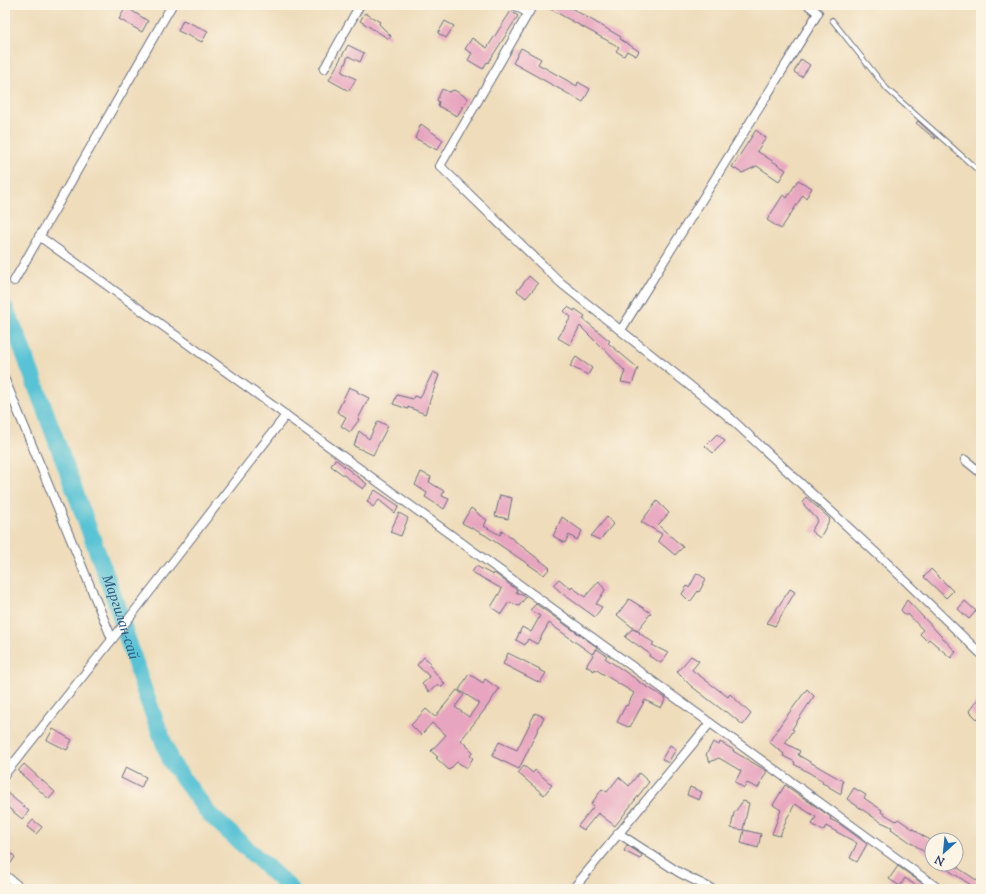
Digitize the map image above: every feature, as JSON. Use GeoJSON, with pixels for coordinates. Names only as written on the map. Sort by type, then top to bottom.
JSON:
{"type":"FeatureCollection","features":[{"type":"Feature","properties":{"kind":"street"},"geometry":{"type":"LineString","coordinates":[[14,281],[172,5]]}},
{"type":"Feature","properties":{"kind":"street"},"geometry":{"type":"LineString","coordinates":[[324,69],[360,5]]}},
{"type":"Feature","properties":{"kind":"street"},"geometry":{"type":"LineString","coordinates":[[514,5],[528,13]]}},
{"type":"Feature","properties":{"kind":"street"},"geometry":{"type":"LineString","coordinates":[[533,5],[440,166],[561,283],[728,416],[883,560],[981,654]]}},
{"type":"Feature","properties":{"kind":"street"},"geometry":{"type":"LineString","coordinates":[[621,330],[818,13],[808,5]]}},
{"type":"Feature","properties":{"kind":"street"},"geometry":{"type":"LineString","coordinates":[[39,236],[939,889]]}},
{"type":"Feature","properties":{"kind":"street"},"geometry":{"type":"LineString","coordinates":[[5,380],[112,639]]}},
{"type":"Feature","properties":{"kind":"street"},"geometry":{"type":"LineString","coordinates":[[5,774],[286,415]]}},
{"type":"Feature","properties":{"kind":"street"},"geometry":{"type":"LineString","coordinates":[[965,460],[981,473]]}},
{"type":"Feature","properties":{"kind":"street"},"geometry":{"type":"LineString","coordinates":[[573,889],[710,723]]}},
{"type":"Feature","properties":{"kind":"street"},"geometry":{"type":"LineString","coordinates":[[618,833],[680,873],[712,889]]}},
{"type":"Feature","properties":{"kind":"street"},"geometry":{"type":"LineString","coordinates":[[5,875],[22,889]]}},
{"type":"Feature","properties":{"kind":"lane"},"geometry":{"type":"LineString","coordinates":[[832,20],[887,89],[981,173]]}},
{"type":"Feature","properties":{"kind":"building"},"geometry":{"type":"Polygon","coordinates":[[[543,5],[566,5],[621,37],[620,39],[639,51],[636,56],[627,51],[624,56],[616,51],[619,47],[543,5]]]}},
{"type":"Feature","properties":{"kind":"building"},"geometry":{"type":"Polygon","coordinates":[[[126,7],[148,21],[142,32],[119,19],[126,7]]]}},
{"type":"Feature","properties":{"kind":"building"},"geometry":{"type":"Polygon","coordinates":[[[511,11],[518,16],[483,69],[468,60],[472,53],[465,49],[472,38],[487,48],[511,11]]]}},
{"type":"Feature","properties":{"kind":"building"},"geometry":{"type":"Polygon","coordinates":[[[365,13],[380,22],[379,24],[391,36],[389,39],[360,21],[365,13]]]}},
{"type":"Feature","properties":{"kind":"building"},"geometry":{"type":"Polygon","coordinates":[[[183,20],[208,31],[202,42],[178,31],[183,20]]]}},
{"type":"Feature","properties":{"kind":"building"},"geometry":{"type":"Polygon","coordinates":[[[445,21],[454,26],[446,38],[438,33],[445,21]]]}},
{"type":"Feature","properties":{"kind":"building"},"geometry":{"type":"Polygon","coordinates":[[[348,45],[364,53],[360,62],[348,56],[342,72],[356,79],[349,91],[329,80],[348,45]]]}},
{"type":"Feature","properties":{"kind":"building"},"geometry":{"type":"Polygon","coordinates":[[[521,48],[541,59],[538,64],[577,86],[578,82],[590,89],[583,102],[513,63],[521,48]]]}},
{"type":"Feature","properties":{"kind":"building"},"geometry":{"type":"Polygon","coordinates":[[[801,59],[810,65],[802,77],[794,72],[801,59]]]}},
{"type":"Feature","properties":{"kind":"building"},"geometry":{"type":"Polygon","coordinates":[[[442,89],[449,92],[454,90],[468,98],[457,116],[438,106],[439,102],[437,100],[442,89]]]}},
{"type":"Feature","properties":{"kind":"building"},"geometry":{"type":"Polygon","coordinates":[[[918,121],[936,138],[935,139],[916,123],[918,121]]]}},
{"type":"Feature","properties":{"kind":"building"},"geometry":{"type":"Polygon","coordinates":[[[421,124],[443,140],[437,150],[415,138],[421,124]]]}},
{"type":"Feature","properties":{"kind":"building"},"geometry":{"type":"Polygon","coordinates":[[[756,130],[766,138],[757,151],[786,170],[779,181],[757,166],[742,173],[732,167],[756,130]]]}},
{"type":"Feature","properties":{"kind":"building"},"geometry":{"type":"Polygon","coordinates":[[[798,180],[812,188],[806,198],[803,195],[781,229],[767,220],[783,195],[787,198],[798,180]]]}},
{"type":"Feature","properties":{"kind":"building"},"geometry":{"type":"Polygon","coordinates":[[[529,276],[538,284],[526,298],[517,291],[529,276]]]}},
{"type":"Feature","properties":{"kind":"building"},"geometry":{"type":"Polygon","coordinates":[[[568,307],[574,311],[575,309],[585,316],[583,319],[610,341],[608,343],[638,368],[632,384],[621,382],[625,371],[580,326],[570,345],[558,338],[571,317],[564,311],[568,307]]]}},
{"type":"Feature","properties":{"kind":"building"},"geometry":{"type":"Polygon","coordinates":[[[576,357],[592,368],[588,375],[570,366],[576,357]]]}},
{"type":"Feature","properties":{"kind":"building"},"geometry":{"type":"Polygon","coordinates":[[[433,372],[439,375],[425,414],[408,407],[408,409],[393,404],[397,395],[413,399],[414,396],[420,398],[433,372]]]}},
{"type":"Feature","properties":{"kind":"building"},"geometry":{"type":"Polygon","coordinates":[[[349,387],[369,398],[358,419],[359,420],[350,432],[341,426],[346,417],[337,412],[349,387]]]}},
{"type":"Feature","properties":{"kind":"building"},"geometry":{"type":"Polygon","coordinates":[[[378,421],[388,426],[373,455],[354,446],[359,431],[369,439],[378,421]]]}},
{"type":"Feature","properties":{"kind":"building"},"geometry":{"type":"Polygon","coordinates":[[[717,434],[725,441],[713,453],[705,446],[717,434]]]}},
{"type":"Feature","properties":{"kind":"building"},"geometry":{"type":"Polygon","coordinates":[[[335,459],[367,484],[363,489],[331,466],[335,459]]]}},
{"type":"Feature","properties":{"kind":"building"},"geometry":{"type":"Polygon","coordinates":[[[421,472],[431,477],[429,482],[444,491],[442,496],[449,499],[444,509],[425,497],[427,493],[415,485],[421,472]]]}},
{"type":"Feature","properties":{"kind":"building"},"geometry":{"type":"Polygon","coordinates":[[[375,490],[399,506],[395,513],[379,500],[373,507],[367,501],[375,490]]]}},
{"type":"Feature","properties":{"kind":"building"},"geometry":{"type":"Polygon","coordinates":[[[500,495],[512,498],[508,519],[495,516],[500,495]]]}},
{"type":"Feature","properties":{"kind":"building"},"geometry":{"type":"Polygon","coordinates":[[[806,497],[830,519],[820,538],[811,531],[818,520],[802,503],[806,497]]]}},
{"type":"Feature","properties":{"kind":"building"},"geometry":{"type":"Polygon","coordinates":[[[657,501],[669,513],[658,525],[683,547],[675,555],[658,541],[662,534],[641,522],[657,501]]]}},
{"type":"Feature","properties":{"kind":"building"},"geometry":{"type":"Polygon","coordinates":[[[471,508],[487,520],[484,526],[500,535],[502,531],[550,568],[544,575],[485,535],[462,523],[471,508]]]}},
{"type":"Feature","properties":{"kind":"building"},"geometry":{"type":"Polygon","coordinates":[[[399,513],[408,518],[401,536],[390,532],[399,513]]]}},
{"type":"Feature","properties":{"kind":"building"},"geometry":{"type":"Polygon","coordinates":[[[562,517],[582,531],[577,540],[569,535],[565,543],[553,536],[562,517]]]}},
{"type":"Feature","properties":{"kind":"building"},"geometry":{"type":"Polygon","coordinates":[[[607,517],[613,524],[600,540],[591,536],[607,517]]]}},
{"type":"Feature","properties":{"kind":"building"},"geometry":{"type":"Polygon","coordinates":[[[476,566],[493,575],[494,573],[517,590],[516,592],[526,597],[519,606],[509,602],[501,614],[491,607],[502,589],[472,572],[476,566]]]}},
{"type":"Feature","properties":{"kind":"building"},"geometry":{"type":"Polygon","coordinates":[[[931,569],[953,591],[946,598],[924,577],[931,569]]]}},
{"type":"Feature","properties":{"kind":"building"},"geometry":{"type":"Polygon","coordinates":[[[697,573],[706,579],[699,592],[698,591],[690,602],[682,594],[687,586],[689,588],[697,573]]]}},
{"type":"Feature","properties":{"kind":"building"},"geometry":{"type":"Polygon","coordinates":[[[559,579],[571,589],[572,587],[585,597],[599,581],[605,590],[596,604],[602,607],[595,617],[553,585],[559,579]]]}},
{"type":"Feature","properties":{"kind":"building"},"geometry":{"type":"Polygon","coordinates":[[[790,589],[795,592],[775,626],[767,623],[790,589]]]}},
{"type":"Feature","properties":{"kind":"building"},"geometry":{"type":"Polygon","coordinates":[[[629,599],[651,613],[637,631],[617,615],[629,599]]]}},
{"type":"Feature","properties":{"kind":"building"},"geometry":{"type":"Polygon","coordinates":[[[907,600],[956,652],[951,658],[929,639],[927,641],[920,634],[923,630],[908,614],[906,616],[901,610],[907,600]]]}},
{"type":"Feature","properties":{"kind":"building"},"geometry":{"type":"Polygon","coordinates":[[[965,601],[976,611],[969,619],[958,609],[965,601]]]}},
{"type":"Feature","properties":{"kind":"building"},"geometry":{"type":"Polygon","coordinates":[[[536,604],[597,647],[592,654],[549,623],[537,644],[528,639],[525,645],[516,640],[522,627],[531,632],[540,616],[530,610],[536,604]]]}},
{"type":"Feature","properties":{"kind":"building"},"geometry":{"type":"Polygon","coordinates":[[[632,629],[640,632],[639,633],[654,643],[652,645],[668,653],[661,663],[649,656],[650,654],[625,637],[632,629]]]}},
{"type":"Feature","properties":{"kind":"building"},"geometry":{"type":"Polygon","coordinates":[[[597,649],[607,656],[605,658],[639,682],[666,698],[661,708],[645,700],[630,727],[617,722],[634,693],[595,669],[594,671],[586,666],[597,649]]]}},
{"type":"Feature","properties":{"kind":"building"},"geometry":{"type":"Polygon","coordinates":[[[508,653],[546,673],[540,683],[503,664],[508,653]]]}},
{"type":"Feature","properties":{"kind":"building"},"geometry":{"type":"Polygon","coordinates":[[[691,656],[699,661],[692,670],[728,697],[730,694],[751,714],[743,725],[691,686],[677,672],[691,656]]]}},
{"type":"Feature","properties":{"kind":"building"},"geometry":{"type":"Polygon","coordinates":[[[424,657],[431,663],[429,665],[445,684],[441,687],[438,684],[429,692],[422,684],[430,677],[417,665],[424,657]]]}},
{"type":"Feature","properties":{"kind":"building"},"geometry":{"type":"Polygon","coordinates":[[[469,674],[483,683],[485,679],[499,689],[461,740],[473,752],[470,756],[473,758],[467,768],[457,762],[449,770],[431,751],[446,735],[432,723],[421,735],[411,725],[426,709],[435,717],[457,690],[464,695],[455,707],[469,717],[479,703],[459,690],[469,674]]]}},
{"type":"Feature","properties":{"kind":"building"},"geometry":{"type":"Polygon","coordinates":[[[807,689],[814,696],[792,729],[794,730],[785,743],[800,751],[798,755],[843,781],[841,794],[822,783],[823,781],[794,764],[795,762],[783,756],[784,754],[769,742],[807,689]]]}},
{"type":"Feature","properties":{"kind":"building"},"geometry":{"type":"Polygon","coordinates":[[[981,695],[981,715],[977,719],[969,711],[981,695]]]}},
{"type":"Feature","properties":{"kind":"building"},"geometry":{"type":"Polygon","coordinates":[[[535,713],[544,717],[519,769],[492,756],[499,742],[517,750],[535,713]]]}},
{"type":"Feature","properties":{"kind":"building"},"geometry":{"type":"Polygon","coordinates":[[[53,729],[72,740],[67,750],[47,740],[53,729]]]}},
{"type":"Feature","properties":{"kind":"building"},"geometry":{"type":"Polygon","coordinates":[[[713,742],[719,745],[720,742],[767,771],[758,788],[747,783],[744,788],[735,782],[741,771],[719,758],[710,762],[706,755],[713,742]]]}},
{"type":"Feature","properties":{"kind":"building"},"geometry":{"type":"Polygon","coordinates":[[[670,745],[676,749],[668,763],[662,759],[670,745]]]}},
{"type":"Feature","properties":{"kind":"building"},"geometry":{"type":"Polygon","coordinates":[[[24,764],[55,792],[49,799],[18,771],[24,764]]]}},
{"type":"Feature","properties":{"kind":"building"},"geometry":{"type":"Polygon","coordinates":[[[524,766],[533,773],[535,770],[552,785],[544,795],[518,773],[524,766]]]}},
{"type":"Feature","properties":{"kind":"building"},"geometry":{"type":"Polygon","coordinates":[[[126,767],[146,777],[141,788],[121,778],[126,767]]]}},
{"type":"Feature","properties":{"kind":"building"},"geometry":{"type":"Polygon","coordinates":[[[639,773],[649,782],[615,826],[598,813],[584,830],[578,826],[594,806],[591,804],[602,789],[607,792],[619,777],[629,786],[639,773]]]}},
{"type":"Feature","properties":{"kind":"building"},"geometry":{"type":"Polygon","coordinates":[[[785,785],[831,817],[830,819],[840,824],[867,844],[857,862],[850,858],[857,843],[826,826],[823,831],[812,824],[816,817],[795,804],[787,818],[780,836],[772,834],[781,810],[773,805],[785,785]]]}},
{"type":"Feature","properties":{"kind":"building"},"geometry":{"type":"Polygon","coordinates":[[[690,787],[702,792],[699,800],[687,795],[690,787]]]}},
{"type":"Feature","properties":{"kind":"building"},"geometry":{"type":"Polygon","coordinates":[[[854,788],[866,795],[864,798],[882,810],[881,812],[896,821],[898,819],[924,837],[924,852],[891,829],[892,827],[879,821],[847,799],[854,788]]]}},
{"type":"Feature","properties":{"kind":"building"},"geometry":{"type":"Polygon","coordinates":[[[5,791],[29,811],[22,819],[5,805],[5,791]]]}},
{"type":"Feature","properties":{"kind":"building"},"geometry":{"type":"Polygon","coordinates":[[[743,801],[749,803],[743,830],[731,828],[734,813],[743,801]]]}},
{"type":"Feature","properties":{"kind":"building"},"geometry":{"type":"Polygon","coordinates":[[[33,820],[42,827],[36,834],[27,827],[33,820]]]}},
{"type":"Feature","properties":{"kind":"building"},"geometry":{"type":"Polygon","coordinates":[[[744,830],[761,834],[758,848],[741,843],[744,830]]]}},
{"type":"Feature","properties":{"kind":"building"},"geometry":{"type":"Polygon","coordinates":[[[627,845],[642,855],[640,859],[624,851],[627,845]]]}},
{"type":"Feature","properties":{"kind":"building"},"geometry":{"type":"Polygon","coordinates":[[[5,847],[15,857],[11,863],[5,860],[5,847]]]}},
{"type":"Feature","properties":{"kind":"building"},"geometry":{"type":"Polygon","coordinates":[[[898,866],[930,889],[921,889],[905,878],[900,886],[889,879],[898,866]]]}},
{"type":"Feature","properties":{"kind":"building"},"geometry":{"type":"Polygon","coordinates":[[[951,872],[964,872],[981,883],[981,889],[977,889],[951,872]]]}},
{"type":"Feature","properties":{"kind":"waterway","name":"Маргилан-сай"},"geometry":{"type":"LineString","coordinates":[[5,308],[19,340],[114,597],[144,690],[171,762],[208,813],[291,889]]}}]}
